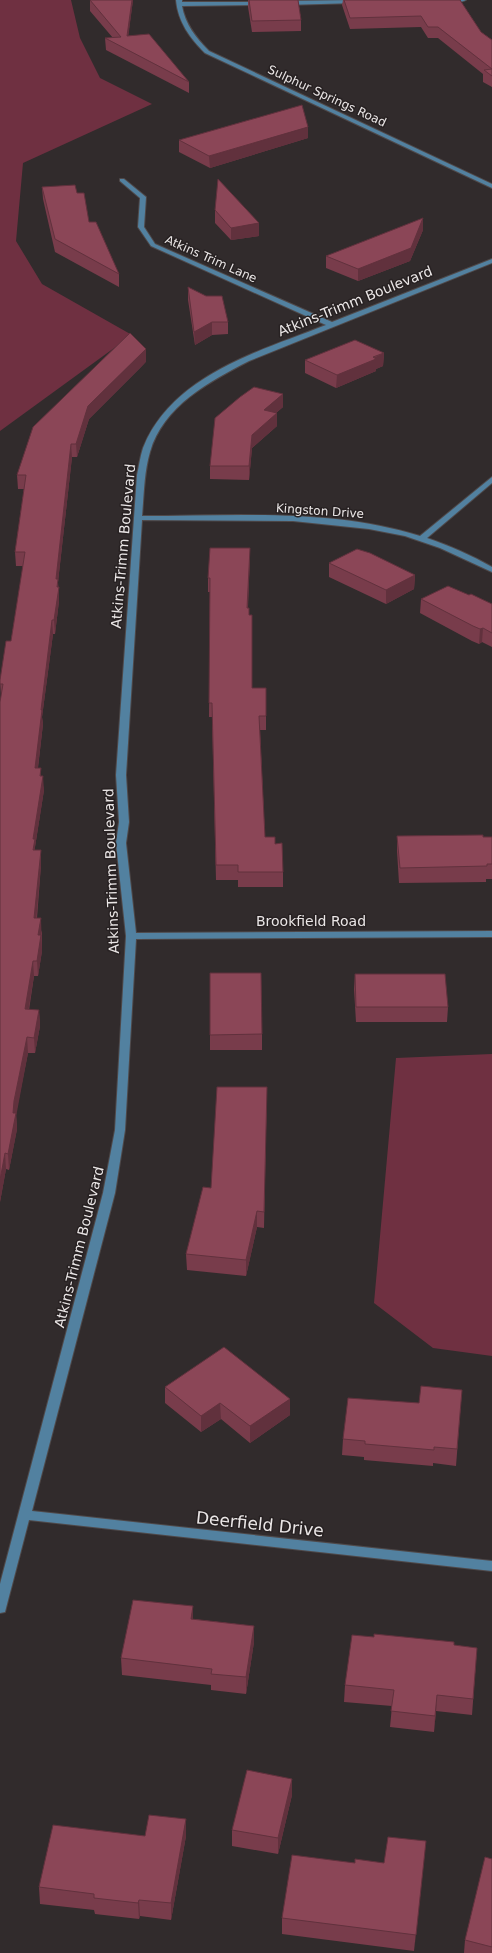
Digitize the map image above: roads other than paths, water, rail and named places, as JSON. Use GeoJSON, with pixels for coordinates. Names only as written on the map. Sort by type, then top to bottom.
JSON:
{"type":"FeatureCollection","features":[{"type":"Feature","properties":{"kind":"street"},"geometry":{"type":"LineString","coordinates":[[439,0],[463,0]]}},
{"type":"Feature","properties":{"kind":"street"},"geometry":{"type":"LineString","coordinates":[[179,2],[266,3]]}},
{"type":"Feature","properties":{"kind":"street","name":"Sulphur Springs Road"},"geometry":{"type":"LineString","coordinates":[[179,2],[186,28],[194,40],[207,52],[492,186]]}},
{"type":"Feature","properties":{"kind":"street"},"geometry":{"type":"LineString","coordinates":[[282,3],[360,2]]}},
{"type":"Feature","properties":{"kind":"street","name":"Atkins Trim Lane"},"geometry":{"type":"LineString","coordinates":[[122,180],[143,197],[141,227],[153,246],[333,325]]}},
{"type":"Feature","properties":{"kind":"street","name":"Atkins-Trimm Boulevard"},"geometry":{"type":"LineString","coordinates":[[0,1608],[109,1194],[120,1130],[130,936],[121,843],[124,822],[121,775],[141,475],[147,449],[157,427],[168,412],[192,390],[216,374],[246,360],[492,262]]}},
{"type":"Feature","properties":{"kind":"street"},"geometry":{"type":"LineString","coordinates":[[421,539],[492,479]]}},
{"type":"Feature","properties":{"kind":"street","name":"Kingston Drive"},"geometry":{"type":"LineString","coordinates":[[139,518],[307,520],[370,527],[421,539],[443,546],[492,570]]}},
{"type":"Feature","properties":{"kind":"street","name":"Brookfield Road"},"geometry":{"type":"LineString","coordinates":[[130,936],[492,934]]}},
{"type":"Feature","properties":{"kind":"street","name":"Deerfield Drive"},"geometry":{"type":"LineString","coordinates":[[24,1516],[492,1566]]}}]}
